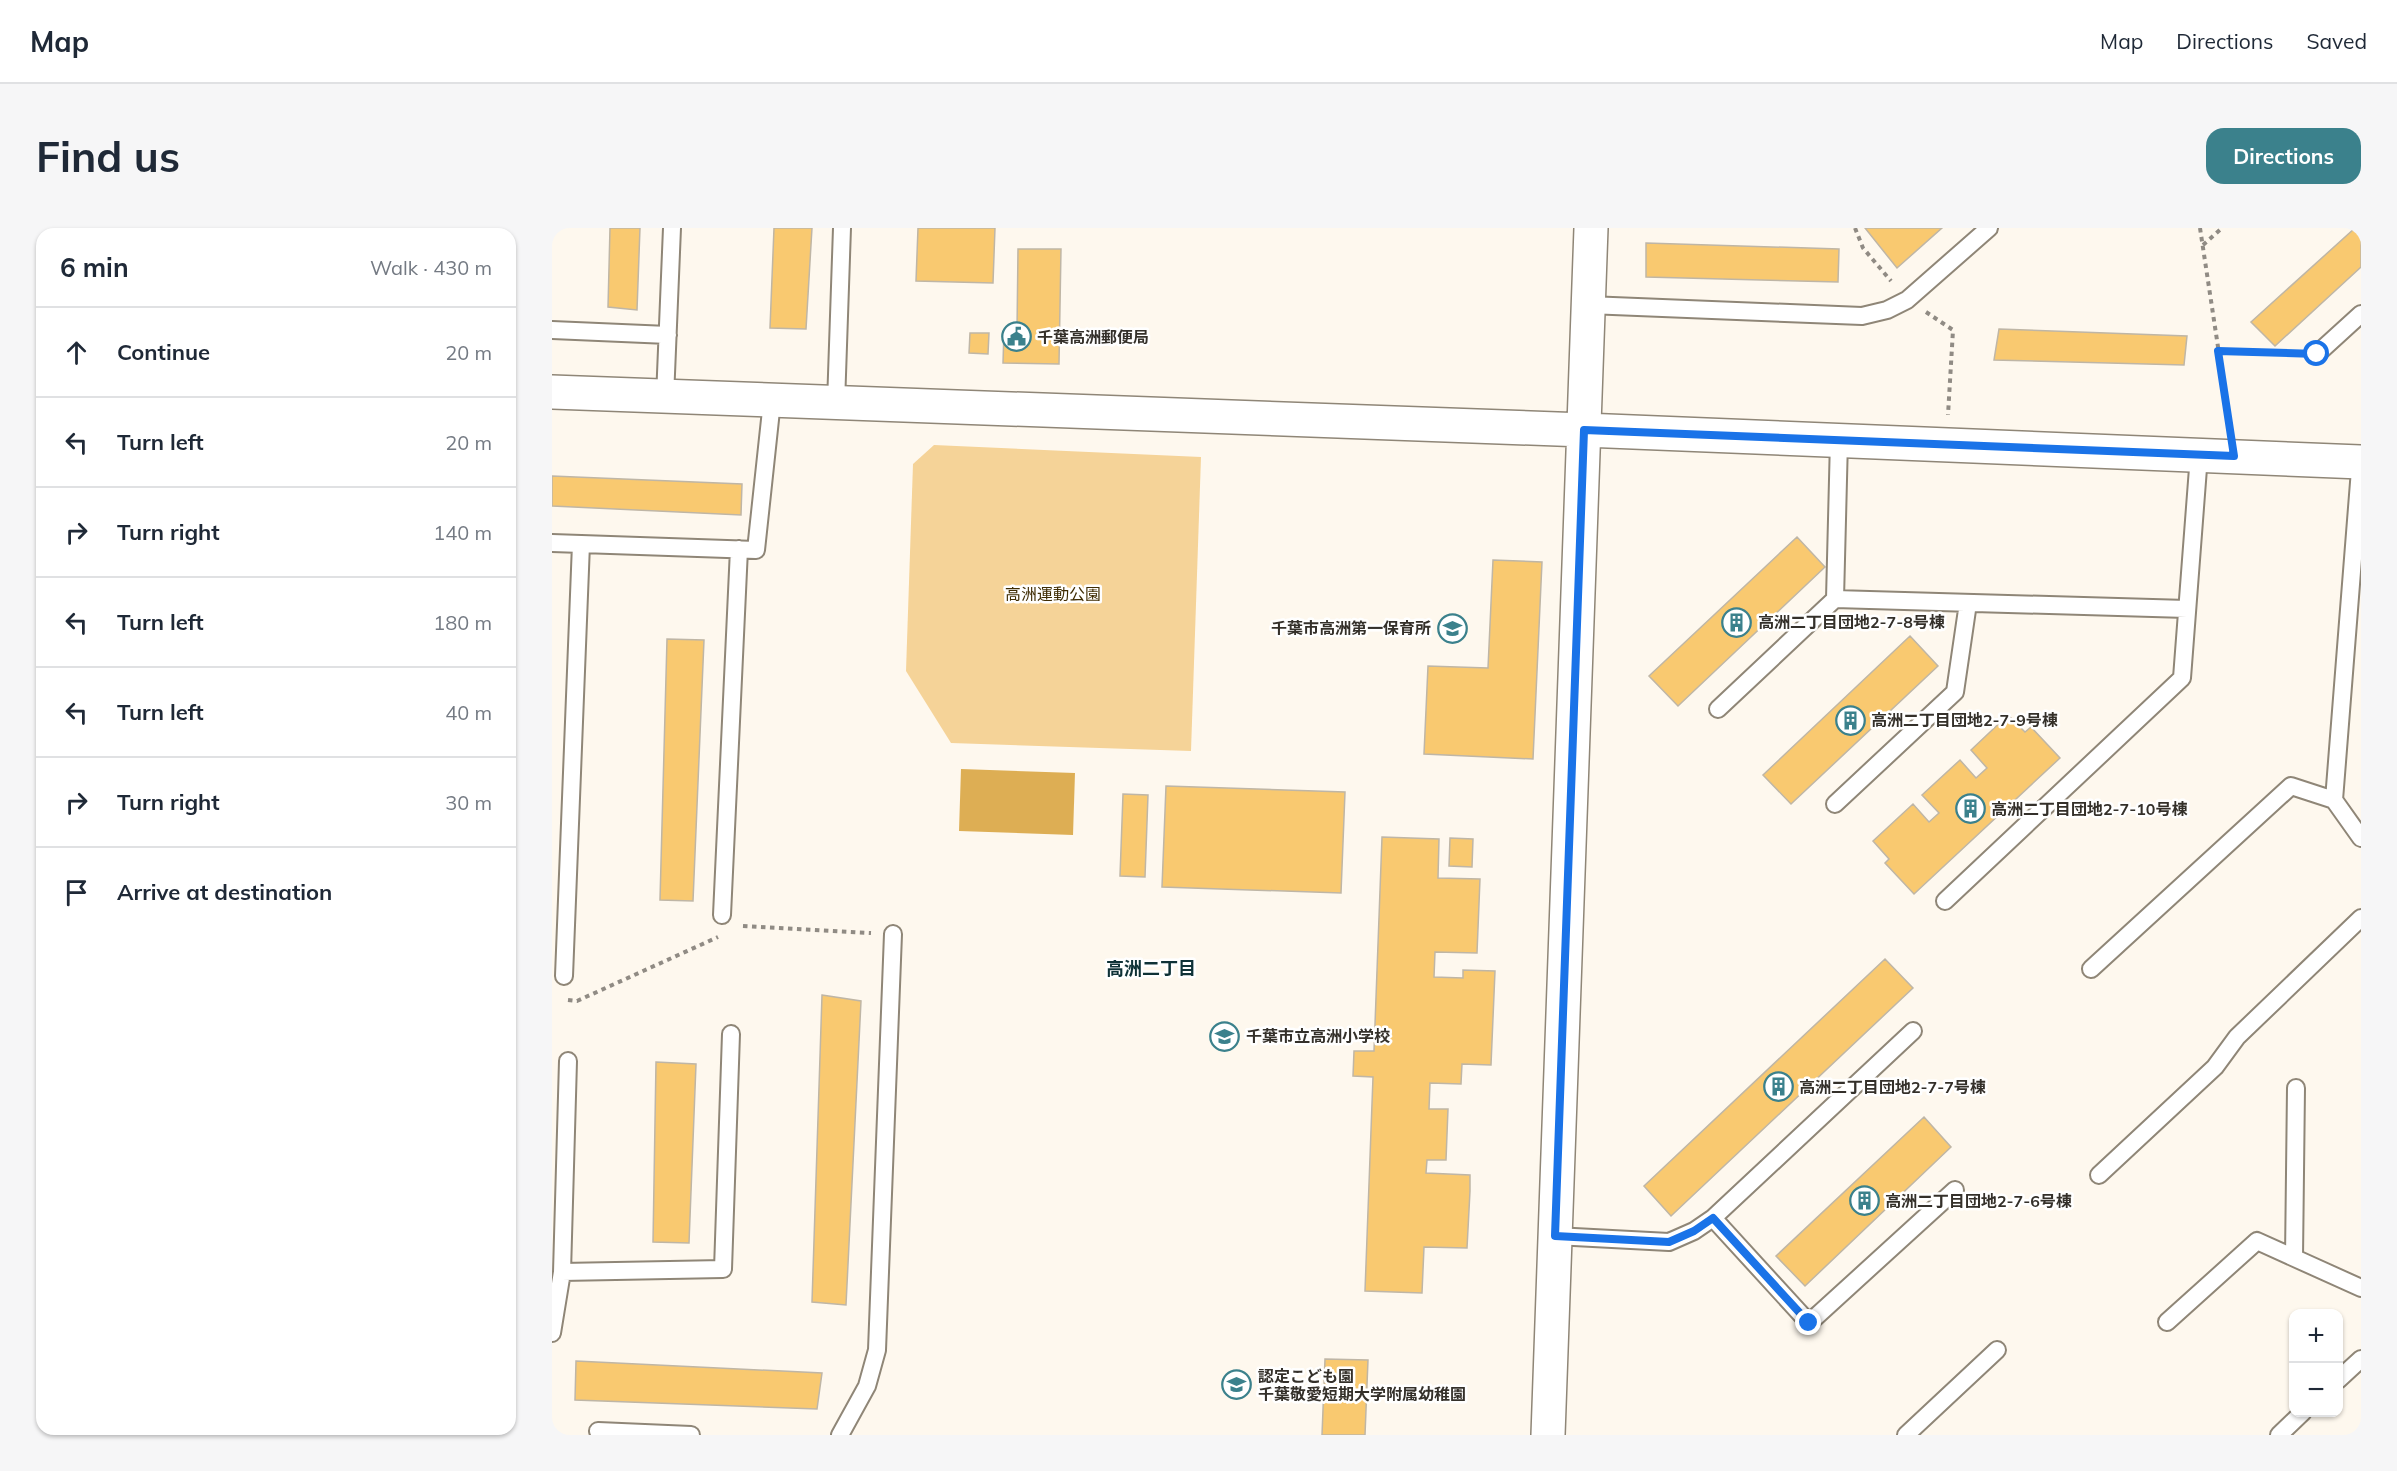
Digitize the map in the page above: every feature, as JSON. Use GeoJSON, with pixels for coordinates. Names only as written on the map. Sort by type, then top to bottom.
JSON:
{"type":"FeatureCollection","features":[{"type":"Feature","properties":{"kind":"street"},"geometry":{"type":"LineString","coordinates":[[1548,1435],[1591,228]]}},
{"type":"Feature","properties":{"kind":"street"},"geometry":{"type":"LineString","coordinates":[[552,392],[1946,444],[2361,462]]}},
{"type":"Feature","properties":{"kind":"lane"},"geometry":{"type":"LineString","coordinates":[[665,398],[672,228]]}},
{"type":"Feature","properties":{"kind":"lane"},"geometry":{"type":"LineString","coordinates":[[836,404],[842,228]]}},
{"type":"Feature","properties":{"kind":"lane"},"geometry":{"type":"LineString","coordinates":[[1588,305],[1862,316],[1887,310],[1907,300],[1989,228]]}},
{"type":"Feature","properties":{"kind":"lane"},"geometry":{"type":"LineString","coordinates":[[2317,354],[2361,314]]}},
{"type":"Feature","properties":{"kind":"lane"},"geometry":{"type":"LineString","coordinates":[[552,330],[668,334]]}},
{"type":"Feature","properties":{"kind":"lane"},"geometry":{"type":"LineString","coordinates":[[552,543],[756,550],[772,401]]}},
{"type":"Feature","properties":{"kind":"lane"},"geometry":{"type":"LineString","coordinates":[[1835,599],[1839,440]]}},
{"type":"Feature","properties":{"kind":"lane"},"geometry":{"type":"LineString","coordinates":[[2334,800],[2361,453]]}},
{"type":"Feature","properties":{"kind":"lane"},"geometry":{"type":"LineString","coordinates":[[1945,902],[2182,678],[2199,455]]}},
{"type":"Feature","properties":{"kind":"lane"},"geometry":{"type":"LineString","coordinates":[[564,976],[581,544]]}},
{"type":"Feature","properties":{"kind":"lane"},"geometry":{"type":"LineString","coordinates":[[722,915],[740,549]]}},
{"type":"Feature","properties":{"kind":"lane"},"geometry":{"type":"LineString","coordinates":[[1718,709],[1835,599],[2187,609]]}},
{"type":"Feature","properties":{"kind":"lane"},"geometry":{"type":"LineString","coordinates":[[1835,804],[1954,692],[1968,603]]}},
{"type":"Feature","properties":{"kind":"lane"},"geometry":{"type":"LineString","coordinates":[[2091,969],[2291,786],[2334,800],[2361,838]]}},
{"type":"Feature","properties":{"kind":"lane"},"geometry":{"type":"LineString","coordinates":[[2099,1175],[2215,1067],[2237,1037],[2361,918]]}},
{"type":"Feature","properties":{"kind":"lane"},"geometry":{"type":"LineString","coordinates":[[840,1435],[867,1386],[877,1350],[893,934]]}},
{"type":"Feature","properties":{"kind":"lane"},"geometry":{"type":"LineString","coordinates":[[1555,1236],[1669,1242],[1694,1231],[1713,1218],[1913,1031]]}},
{"type":"Feature","properties":{"kind":"lane"},"geometry":{"type":"LineString","coordinates":[[562,1272],[723,1269],[731,1035]]}},
{"type":"Feature","properties":{"kind":"lane"},"geometry":{"type":"LineString","coordinates":[[552,1333],[562,1272],[568,1061]]}},
{"type":"Feature","properties":{"kind":"lane"},"geometry":{"type":"LineString","coordinates":[[2294,1257],[2296,1088]]}},
{"type":"Feature","properties":{"kind":"lane"},"geometry":{"type":"LineString","coordinates":[[1713,1218],[1809,1323],[1955,1190]]}},
{"type":"Feature","properties":{"kind":"lane"},"geometry":{"type":"LineString","coordinates":[[2167,1322],[2257,1240],[2361,1288]]}},
{"type":"Feature","properties":{"kind":"lane"},"geometry":{"type":"LineString","coordinates":[[1906,1435],[1997,1350]]}},
{"type":"Feature","properties":{"kind":"lane"},"geometry":{"type":"LineString","coordinates":[[2343,1375],[2361,1359]]}},
{"type":"Feature","properties":{"kind":"lane"},"geometry":{"type":"LineString","coordinates":[[2279,1435],[2299,1417]]}},
{"type":"Feature","properties":{"kind":"lane"},"geometry":{"type":"LineString","coordinates":[[598,1431],[691,1435]]}},
{"type":"Feature","properties":{"kind":"path"},"geometry":{"type":"LineString","coordinates":[[1855,228],[1863,248],[1907,300],[1953,330],[1946,444]]}},
{"type":"Feature","properties":{"kind":"path"},"geometry":{"type":"LineString","coordinates":[[2200,228],[2234,456]]}},
{"type":"Feature","properties":{"kind":"path"},"geometry":{"type":"LineString","coordinates":[[2202,245],[2222,228]]}},
{"type":"Feature","properties":{"kind":"path"},"geometry":{"type":"LineString","coordinates":[[2218,351],[2317,354]]}},
{"type":"Feature","properties":{"kind":"path"},"geometry":{"type":"LineString","coordinates":[[735,930],[745,925],[893,934]]}},
{"type":"Feature","properties":{"kind":"path"},"geometry":{"type":"LineString","coordinates":[[560,1000],[577,1001],[724,934]]}},
{"type":"Feature","properties":{"kind":"green space","name":"高洲運動公園"},"geometry":{"type":"Polygon","coordinates":[[[934,445],[1201,457],[1191,751],[951,743],[906,671],[913,464],[934,445]]]}},
{"type":"Feature","properties":{"kind":"shaded area"},"geometry":{"type":"Polygon","coordinates":[[[961,769],[1075,773],[1073,835],[959,831],[961,769]]]}},
{"type":"Feature","properties":{"kind":"building"},"geometry":{"type":"Polygon","coordinates":[[[610,228],[640,228],[637,310],[608,307],[610,228]]]}},
{"type":"Feature","properties":{"kind":"building"},"geometry":{"type":"Polygon","coordinates":[[[774,228],[812,228],[806,329],[770,328],[774,228]]]}},
{"type":"Feature","properties":{"kind":"building"},"geometry":{"type":"Polygon","coordinates":[[[918,228],[995,228],[993,283],[916,281],[918,228]]]}},
{"type":"Feature","properties":{"kind":"building"},"geometry":{"type":"Polygon","coordinates":[[[1865,228],[1942,228],[1897,268],[1865,228]]]}},
{"type":"Feature","properties":{"kind":"building"},"geometry":{"type":"Polygon","coordinates":[[[2355,228],[2361,228],[2361,267],[2275,346],[2251,322],[2355,228]]]}},
{"type":"Feature","properties":{"kind":"building"},"geometry":{"type":"Polygon","coordinates":[[[1646,243],[1839,249],[1838,282],[1646,277],[1646,243]]]}},
{"type":"Feature","properties":{"kind":"building"},"geometry":{"type":"Polygon","coordinates":[[[1018,249],[1061,249],[1059,364],[1003,363],[1004,330],[1017,330],[1018,249]]]}},
{"type":"Feature","properties":{"kind":"building"},"geometry":{"type":"Polygon","coordinates":[[[1999,329],[2187,336],[2184,365],[1994,360],[1999,329]]]}},
{"type":"Feature","properties":{"kind":"building"},"geometry":{"type":"Polygon","coordinates":[[[970,333],[989,333],[988,354],[969,353],[970,333]]]}},
{"type":"Feature","properties":{"kind":"building"},"geometry":{"type":"Polygon","coordinates":[[[552,476],[742,484],[741,515],[552,506],[552,476]]]}},
{"type":"Feature","properties":{"kind":"building","name":"高洲二丁目団地2-7-8号棟"},"geometry":{"type":"Polygon","coordinates":[[[1797,537],[1825,567],[1678,706],[1649,676],[1797,537]]]}},
{"type":"Feature","properties":{"kind":"building"},"geometry":{"type":"Polygon","coordinates":[[[1493,560],[1542,562],[1533,759],[1424,754],[1428,666],[1488,668],[1493,560]]]}},
{"type":"Feature","properties":{"kind":"building","name":"高洲二丁目団地2-7-9号棟"},"geometry":{"type":"Polygon","coordinates":[[[1910,636],[1938,666],[1791,804],[1763,775],[1910,636]]]}},
{"type":"Feature","properties":{"kind":"building"},"geometry":{"type":"Polygon","coordinates":[[[667,639],[704,640],[693,901],[660,900],[667,639]]]}},
{"type":"Feature","properties":{"kind":"building","name":"高洲二丁目団地2-7-10号棟"},"geometry":{"type":"Polygon","coordinates":[[[2008,715],[2025,732],[2031,727],[2060,758],[1914,894],[1885,863],[1889,859],[1873,841],[1913,804],[1929,822],[1939,813],[1922,795],[1960,760],[1976,778],[1987,768],[1971,750],[2008,715]]]}},
{"type":"Feature","properties":{"kind":"building"},"geometry":{"type":"Polygon","coordinates":[[[1166,786],[1345,792],[1341,893],[1162,887],[1166,786]]]}},
{"type":"Feature","properties":{"kind":"building"},"geometry":{"type":"Polygon","coordinates":[[[1123,794],[1148,795],[1145,877],[1120,876],[1123,794]]]}},
{"type":"Feature","properties":{"kind":"building"},"geometry":{"type":"Polygon","coordinates":[[[1382,837],[1439,839],[1438,878],[1480,879],[1477,953],[1435,952],[1434,977],[1463,978],[1463,970],[1495,971],[1491,1065],[1462,1064],[1461,1084],[1430,1083],[1429,1109],[1448,1109],[1446,1160],[1427,1160],[1426,1173],[1470,1175],[1470,1191],[1467,1248],[1424,1247],[1422,1293],[1365,1291],[1373,1077],[1353,1076],[1354,1051],[1374,1051],[1382,837]]]}},
{"type":"Feature","properties":{"kind":"building"},"geometry":{"type":"Polygon","coordinates":[[[1450,838],[1473,839],[1472,867],[1449,866],[1450,838]]]}},
{"type":"Feature","properties":{"kind":"building","name":"高洲二丁目団地2-7-7号棟"},"geometry":{"type":"Polygon","coordinates":[[[1885,959],[1913,988],[1671,1216],[1644,1186],[1885,959]]]}},
{"type":"Feature","properties":{"kind":"building"},"geometry":{"type":"Polygon","coordinates":[[[822,995],[861,1001],[846,1305],[812,1302],[822,995]]]}},
{"type":"Feature","properties":{"kind":"building"},"geometry":{"type":"Polygon","coordinates":[[[656,1062],[696,1064],[689,1243],[653,1242],[656,1062]]]}},
{"type":"Feature","properties":{"kind":"building","name":"高洲二丁目団地2-7-6号棟"},"geometry":{"type":"Polygon","coordinates":[[[1924,1117],[1951,1147],[1805,1286],[1776,1256],[1924,1117]]]}},
{"type":"Feature","properties":{"kind":"building"},"geometry":{"type":"Polygon","coordinates":[[[1325,1359],[1368,1360],[1365,1435],[1322,1435],[1325,1359]]]}},
{"type":"Feature","properties":{"kind":"building"},"geometry":{"type":"Polygon","coordinates":[[[576,1361],[822,1373],[817,1409],[575,1400],[576,1361]]]}},
{"type":"Feature","properties":{"kind":"place","name":"千葉高洲郵便局"},"geometry":{"type":"Point","coordinates":[1016,337]}},
{"type":"Feature","properties":{"kind":"place","name":"高洲二丁目団地2-7-8号棟"},"geometry":{"type":"Point","coordinates":[1737,622]}},
{"type":"Feature","properties":{"kind":"place","name":"千葉市高洲第一保育所"},"geometry":{"type":"Point","coordinates":[1452,628]}},
{"type":"Feature","properties":{"kind":"place","name":"高洲二丁目団地2-7-9号棟"},"geometry":{"type":"Point","coordinates":[1850,720]}},
{"type":"Feature","properties":{"kind":"place","name":"高洲二丁目団地2-7-10号棟"},"geometry":{"type":"Point","coordinates":[1970,809]}},
{"type":"Feature","properties":{"kind":"place","name":"千葉市立高洲小学校"},"geometry":{"type":"Point","coordinates":[1225,1036]}},
{"type":"Feature","properties":{"kind":"place","name":"高洲二丁目団地2-7-7号棟"},"geometry":{"type":"Point","coordinates":[1778,1087]}},
{"type":"Feature","properties":{"kind":"place","name":"高洲二丁目団地2-7-6号棟"},"geometry":{"type":"Point","coordinates":[1864,1201]}},
{"type":"Feature","properties":{"kind":"place","name":"認定こども園 千葉敬愛短期大学附属幼稚園"},"geometry":{"type":"Point","coordinates":[1237,1385]}},
{"type":"Feature","properties":{"kind":"district","name":"高洲二丁目"},"geometry":{"type":"Point","coordinates":[1151,969]}},
{"type":"Feature","properties":{"kind":"route"},"geometry":{"type":"LineString","coordinates":[[1809,1323],[1713,1218],[1694,1231],[1669,1242],[1555,1236],[1584,430],[2234,456],[2218,351],[2317,354]]}}]}
